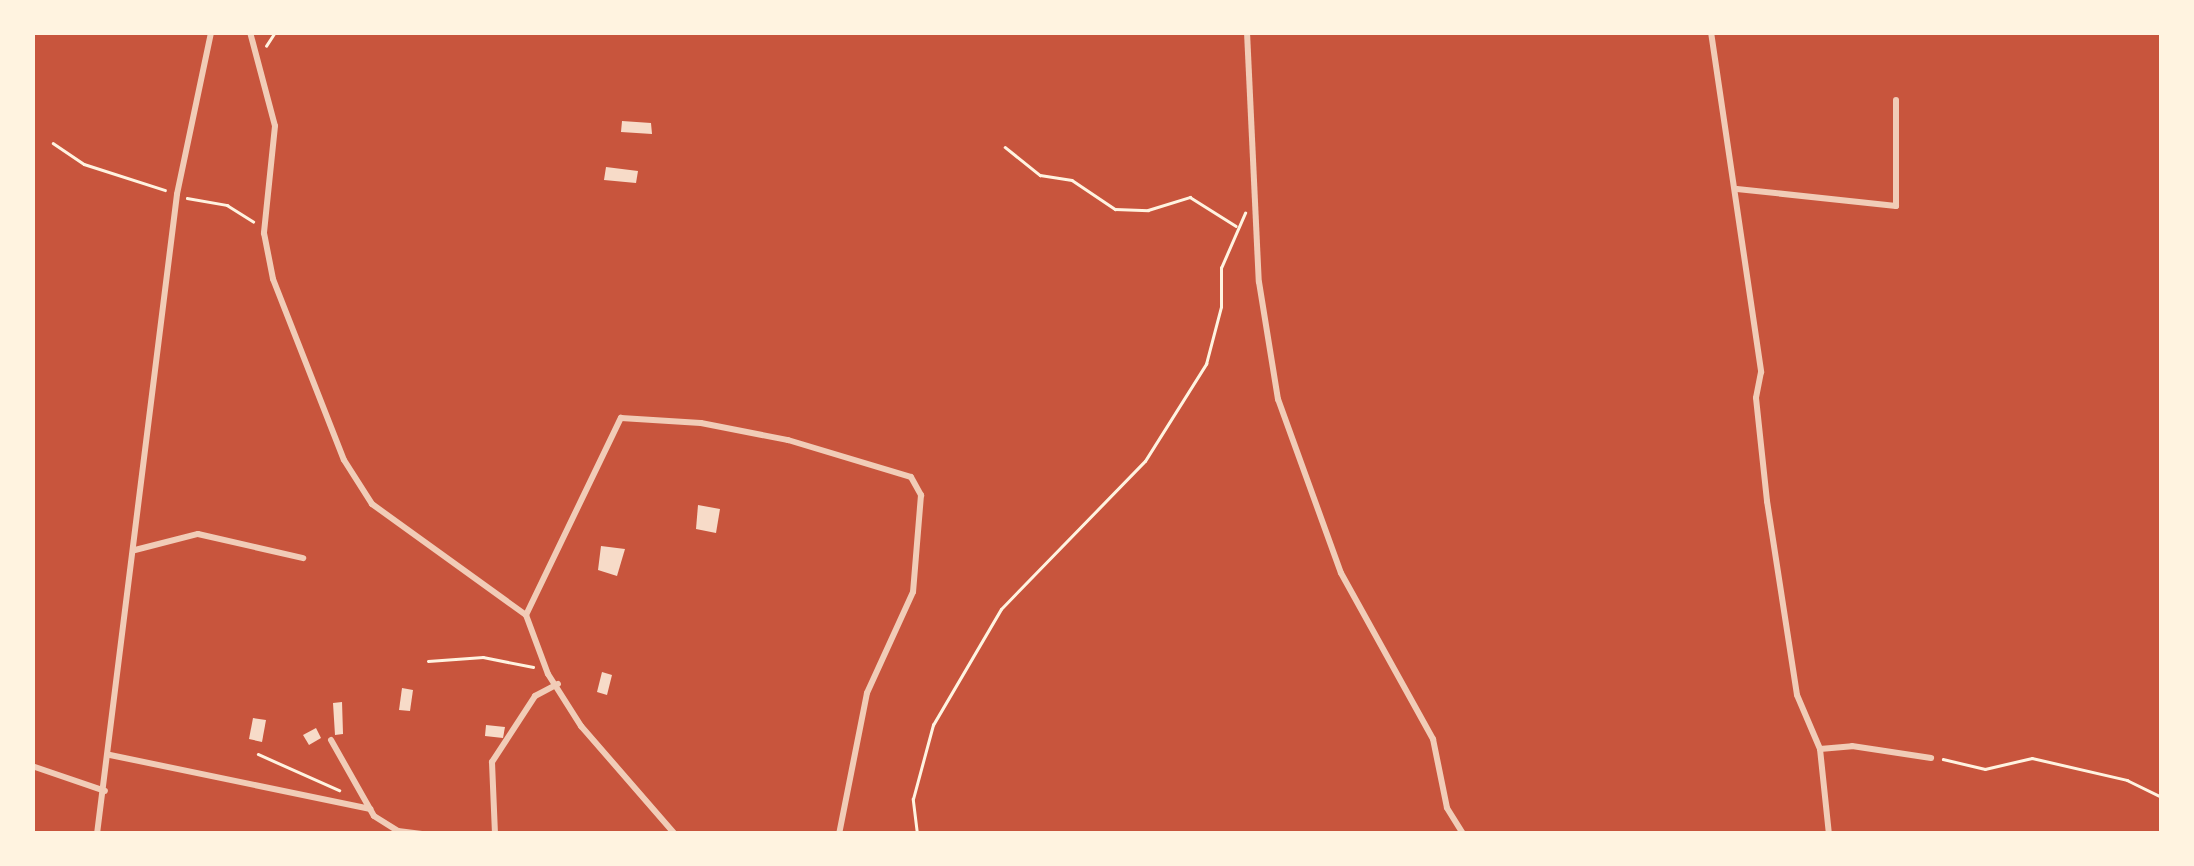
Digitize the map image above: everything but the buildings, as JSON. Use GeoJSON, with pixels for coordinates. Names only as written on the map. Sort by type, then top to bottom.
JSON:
{"type":"FeatureCollection","features":[{"type":"Feature","properties":{"kind":"street"},"geometry":{"type":"LineString","coordinates":[[98,834],[178,194],[211,32]]}},
{"type":"Feature","properties":{"kind":"street"},"geometry":{"type":"LineString","coordinates":[[250,32],[260,56],[275,126],[264,233],[278,302],[361,491],[526,615],[548,674],[558,684],[581,726],[675,834]]}},
{"type":"Feature","properties":{"kind":"street"},"geometry":{"type":"LineString","coordinates":[[1247,32],[1252,198],[1264,334],[1278,399],[1341,574],[1433,738],[1448,808],[1462,834]]}},
{"type":"Feature","properties":{"kind":"street"},"geometry":{"type":"LineString","coordinates":[[1711,32],[1737,188],[1761,372],[1756,398],[1766,502],[1798,695],[1820,749],[1829,834]]}},
{"type":"Feature","properties":{"kind":"street"},"geometry":{"type":"LineString","coordinates":[[1737,188],[1896,206],[1896,100]]}},
{"type":"Feature","properties":{"kind":"street"},"geometry":{"type":"LineString","coordinates":[[526,615],[621,418],[701,423],[788,440],[911,476],[921,495],[913,592],[867,693],[838,834]]}},
{"type":"Feature","properties":{"kind":"street"},"geometry":{"type":"LineString","coordinates":[[135,550],[198,534],[304,558]]}},
{"type":"Feature","properties":{"kind":"street"},"geometry":{"type":"LineString","coordinates":[[495,834],[492,762],[535,696],[558,684]]}},
{"type":"Feature","properties":{"kind":"street"},"geometry":{"type":"LineString","coordinates":[[332,740],[370,809],[398,831],[424,834]]}},
{"type":"Feature","properties":{"kind":"street"},"geometry":{"type":"LineString","coordinates":[[1820,749],[1852,746],[1931,758]]}},
{"type":"Feature","properties":{"kind":"street"},"geometry":{"type":"LineString","coordinates":[[110,755],[370,809]]}},
{"type":"Feature","properties":{"kind":"street"},"geometry":{"type":"LineString","coordinates":[[32,766],[104,790]]}},
{"type":"Feature","properties":{"kind":"path"},"geometry":{"type":"LineString","coordinates":[[260,56],[275,32]]}},
{"type":"Feature","properties":{"kind":"path"},"geometry":{"type":"LineString","coordinates":[[53,142],[84,164],[178,194],[228,205],[264,233]]}},
{"type":"Feature","properties":{"kind":"path"},"geometry":{"type":"LineString","coordinates":[[1005,147],[1040,175],[1072,180],[1115,209],[1148,210],[1190,197],[1238,227]]}},
{"type":"Feature","properties":{"kind":"path"},"geometry":{"type":"LineString","coordinates":[[917,834],[913,799],[932,725],[1000,609],[1144,461],[1206,364],[1221,307],[1221,268],[1252,198]]}},
{"type":"Feature","properties":{"kind":"path"},"geometry":{"type":"LineString","coordinates":[[428,661],[498,658],[548,674]]}},
{"type":"Feature","properties":{"kind":"path"},"geometry":{"type":"LineString","coordinates":[[258,754],[344,794]]}},
{"type":"Feature","properties":{"kind":"path"},"geometry":{"type":"LineString","coordinates":[[1931,758],[1985,769],[2032,758],[2127,780],[2162,797]]}}]}
